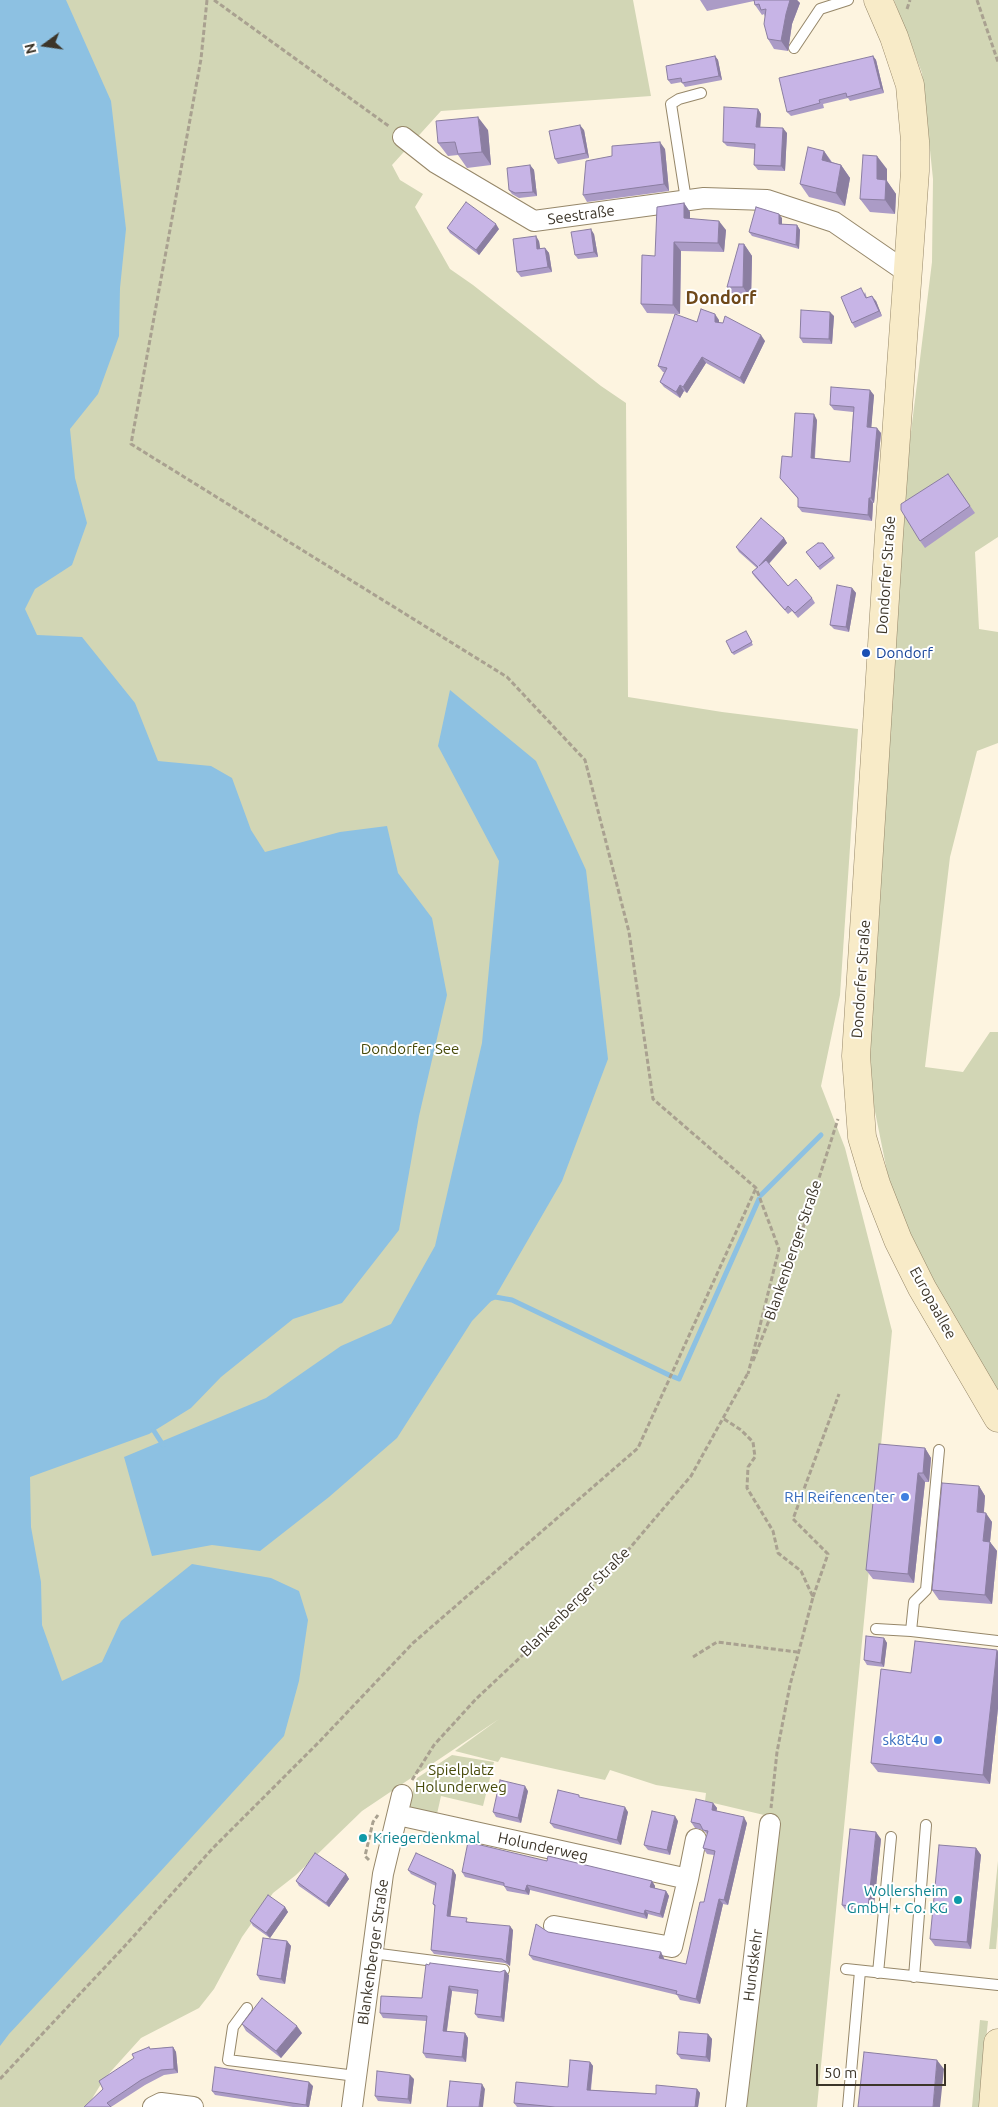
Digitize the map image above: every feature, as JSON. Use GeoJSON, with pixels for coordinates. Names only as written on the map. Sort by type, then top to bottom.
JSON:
{"type":"FeatureCollection","features":[{"type":"Feature","properties":{"kind":"main road","name":"Dondorfer Straße"},"geometry":{"type":"LineString","coordinates":[[876,1184],[862,1137],[856,1056],[888,535],[915,171],[915,141],[910,85],[894,37],[878,0]]}},
{"type":"Feature","properties":{"kind":"main road","name":"Europaallee"},"geometry":{"type":"LineString","coordinates":[[876,1184],[898,1240],[922,1288],[998,1418]]}},
{"type":"Feature","properties":{"kind":"main road"},"geometry":{"type":"LineString","coordinates":[[992,2107],[998,2042]]}},
{"type":"Feature","properties":{"kind":"street","name":"Seestraße"},"geometry":{"type":"LineString","coordinates":[[403,137],[436,162],[534,221],[704,198],[767,200],[834,222],[908,273]]}},
{"type":"Feature","properties":{"kind":"street","name":"Blankenberger Straße"},"geometry":{"type":"LineString","coordinates":[[352,2107],[383,1874],[402,1795]]}},
{"type":"Feature","properties":{"kind":"street","name":"Holunderweg"},"geometry":{"type":"LineString","coordinates":[[398,1815],[688,1879]]}},
{"type":"Feature","properties":{"kind":"street","name":"Hundskehr"},"geometry":{"type":"LineString","coordinates":[[736,2107],[770,1824]]}},
{"type":"Feature","properties":{"kind":"street"},"geometry":{"type":"LineString","coordinates":[[554,1926],[672,1947],[696,1839]]}},
{"type":"Feature","properties":{"kind":"street"},"geometry":{"type":"LineString","coordinates":[[152,2107],[161,2103],[193,2107]]}},
{"type":"Feature","properties":{"kind":"lane"},"geometry":{"type":"LineString","coordinates":[[794,48],[820,8],[848,0]]}},
{"type":"Feature","properties":{"kind":"lane"},"geometry":{"type":"LineString","coordinates":[[686,200],[671,104],[678,98],[701,93]]}},
{"type":"Feature","properties":{"kind":"lane"},"geometry":{"type":"LineString","coordinates":[[911,1631],[914,1602],[926,1590],[939,1450]]}},
{"type":"Feature","properties":{"kind":"lane"},"geometry":{"type":"LineString","coordinates":[[876,1629],[911,1631],[998,1642]]}},
{"type":"Feature","properties":{"kind":"lane"},"geometry":{"type":"LineString","coordinates":[[914,1976],[926,1825]]}},
{"type":"Feature","properties":{"kind":"lane"},"geometry":{"type":"LineString","coordinates":[[878,1973],[891,1837]]}},
{"type":"Feature","properties":{"kind":"lane"},"geometry":{"type":"LineString","coordinates":[[372,1953],[504,1970]]}},
{"type":"Feature","properties":{"kind":"lane"},"geometry":{"type":"LineString","coordinates":[[846,1970],[998,1985]]}},
{"type":"Feature","properties":{"kind":"lane"},"geometry":{"type":"LineString","coordinates":[[848,2107],[860,1971]]}},
{"type":"Feature","properties":{"kind":"lane"},"geometry":{"type":"LineString","coordinates":[[247,2008],[233,2027],[228,2060],[356,2076]]}},
{"type":"Feature","properties":{"kind":"path"},"geometry":{"type":"LineString","coordinates":[[207,0],[201,59],[131,444],[508,677],[585,760],[629,932],[653,1099],[756,1188],[780,1248],[748,1374]]}},
{"type":"Feature","properties":{"kind":"path"},"geometry":{"type":"LineString","coordinates":[[214,0],[403,137]]}},
{"type":"Feature","properties":{"kind":"path"},"geometry":{"type":"LineString","coordinates":[[977,0],[998,62]]}},
{"type":"Feature","properties":{"kind":"path","name":"Blankenberger Straße"},"geometry":{"type":"LineString","coordinates":[[402,1795],[434,1746],[476,1699],[629,1549],[691,1476],[748,1374],[792,1259],[840,1111]]}},
{"type":"Feature","properties":{"kind":"path"},"geometry":{"type":"LineString","coordinates":[[0,2079],[123,1948],[213,1848],[320,1741],[413,1643],[638,1448],[756,1188]]}},
{"type":"Feature","properties":{"kind":"path"},"geometry":{"type":"LineString","coordinates":[[770,1824],[777,1752],[797,1652],[828,1554],[793,1519],[839,1394]]}},
{"type":"Feature","properties":{"kind":"path"},"geometry":{"type":"LineString","coordinates":[[724,1419],[741,1430],[753,1442],[755,1456],[748,1467],[747,1488],[773,1531],[778,1553],[801,1571],[813,1597]]}},
{"type":"Feature","properties":{"kind":"path"},"geometry":{"type":"LineString","coordinates":[[694,1657],[717,1642],[797,1652]]}},
{"type":"Feature","properties":{"kind":"green space","name":"Dondorfer See"},"geometry":{"type":"Polygon","coordinates":[[[0,0],[633,0],[651,96],[441,111],[392,165],[400,180],[423,194],[415,207],[450,269],[601,386],[626,403],[628,697],[722,712],[858,729],[840,995],[821,1086],[845,1148],[892,1331],[817,2107],[743,2107],[764,1815],[705,1801],[706,1793],[656,1785],[610,1770],[605,1780],[501,1757],[498,1762],[455,1751],[499,1719],[362,1811],[296,1875],[273,1893],[242,1937],[214,1989],[199,2008],[141,2038],[104,2079],[87,2107],[0,2107],[0,0]]]}},
{"type":"Feature","properties":{"kind":"green space"},"geometry":{"type":"Polygon","coordinates":[[[894,0],[998,0],[998,537],[975,552],[979,629],[998,632],[998,743],[977,751],[950,857],[925,1067],[963,1072],[990,1032],[998,1032],[998,1397],[912,1252],[889,1181],[867,1072],[869,985],[909,448],[932,262],[933,179],[922,73],[894,0]]]}},
{"type":"Feature","properties":{"kind":"green space","name":"Spielplatz Holunderweg"},"geometry":{"type":"Polygon","coordinates":[[[452,1755],[494,1762],[483,1806],[441,1796],[437,1814],[408,1808],[417,1778],[452,1755]]]}},
{"type":"Feature","properties":{"kind":"green space"},"geometry":{"type":"Polygon","coordinates":[[[998,1861],[996,1949],[989,1949],[998,1861]]]}},
{"type":"Feature","properties":{"kind":"green space"},"geometry":{"type":"Polygon","coordinates":[[[980,2020],[988,2021],[979,2107],[972,2107],[980,2020]]]}},
{"type":"Feature","properties":{"kind":"water","name":"Dondorfer See"},"geometry":{"type":"Polygon","coordinates":[[[0,0],[66,0],[111,101],[126,229],[120,288],[119,336],[98,394],[70,429],[75,478],[87,523],[72,565],[35,589],[25,609],[37,635],[82,637],[135,703],[158,761],[211,766],[232,778],[251,830],[265,852],[340,832],[387,826],[398,873],[432,918],[447,995],[419,1116],[399,1230],[342,1303],[293,1319],[221,1377],[191,1408],[149,1434],[30,1477],[31,1527],[41,1582],[42,1625],[62,1681],[102,1662],[121,1621],[192,1564],[271,1578],[299,1591],[308,1620],[299,1681],[284,1736],[0,2046],[0,0]]]}},
{"type":"Feature","properties":{"kind":"water"},"geometry":{"type":"Polygon","coordinates":[[[450,690],[536,761],[586,870],[608,1059],[562,1181],[495,1297],[472,1321],[397,1438],[329,1497],[260,1551],[212,1545],[152,1556],[124,1457],[266,1398],[341,1346],[391,1324],[435,1246],[482,1043],[499,861],[438,746],[450,690]]]}},
{"type":"Feature","properties":{"kind":"building"},"geometry":{"type":"Polygon","coordinates":[[[754,0],[790,0],[781,41],[768,39],[764,24],[766,9],[761,10],[759,4],[755,5],[754,0]]]}},
{"type":"Feature","properties":{"kind":"building"},"geometry":{"type":"Polygon","coordinates":[[[715,56],[719,76],[682,83],[681,78],[668,80],[666,66],[715,56]]]}},
{"type":"Feature","properties":{"kind":"building"},"geometry":{"type":"Polygon","coordinates":[[[873,56],[881,88],[847,97],[846,93],[819,100],[820,103],[787,112],[779,78],[873,56]]]}},
{"type":"Feature","properties":{"kind":"building"},"geometry":{"type":"Polygon","coordinates":[[[724,107],[758,109],[756,127],[783,128],[781,166],[754,165],[755,144],[723,142],[724,107]]]}},
{"type":"Feature","properties":{"kind":"building"},"geometry":{"type":"Polygon","coordinates":[[[478,117],[482,152],[458,154],[455,142],[438,143],[436,121],[478,117]]]}},
{"type":"Feature","properties":{"kind":"building"},"geometry":{"type":"Polygon","coordinates":[[[580,125],[586,153],[555,159],[549,131],[580,125]]]}},
{"type":"Feature","properties":{"kind":"building"},"geometry":{"type":"Polygon","coordinates":[[[660,142],[664,184],[583,195],[586,161],[612,156],[612,146],[660,142]]]}},
{"type":"Feature","properties":{"kind":"building"},"geometry":{"type":"Polygon","coordinates":[[[808,147],[824,151],[822,160],[841,165],[836,193],[800,184],[808,147]]]}},
{"type":"Feature","properties":{"kind":"building"},"geometry":{"type":"Polygon","coordinates":[[[863,155],[877,156],[877,179],[886,180],[885,200],[860,199],[863,155]]]}},
{"type":"Feature","properties":{"kind":"building"},"geometry":{"type":"Polygon","coordinates":[[[530,165],[533,192],[515,193],[509,190],[507,168],[530,165]]]}},
{"type":"Feature","properties":{"kind":"building"},"geometry":{"type":"Polygon","coordinates":[[[466,202],[496,224],[476,250],[447,228],[466,202]]]}},
{"type":"Feature","properties":{"kind":"building"},"geometry":{"type":"Polygon","coordinates":[[[684,203],[684,218],[719,221],[718,243],[674,242],[673,305],[641,304],[642,255],[655,256],[657,207],[684,203]]]}},
{"type":"Feature","properties":{"kind":"building"},"geometry":{"type":"Polygon","coordinates":[[[756,207],[779,214],[779,224],[797,225],[796,245],[749,232],[756,207]]]}},
{"type":"Feature","properties":{"kind":"building"},"geometry":{"type":"Polygon","coordinates":[[[591,229],[594,252],[575,255],[571,232],[591,229]]]}},
{"type":"Feature","properties":{"kind":"building"},"geometry":{"type":"Polygon","coordinates":[[[536,236],[537,249],[545,248],[548,267],[517,272],[513,239],[536,236]]]}},
{"type":"Feature","properties":{"kind":"building"},"geometry":{"type":"Polygon","coordinates":[[[739,244],[744,244],[743,287],[727,287],[739,244]]]}},
{"type":"Feature","properties":{"kind":"building"},"geometry":{"type":"Polygon","coordinates":[[[861,288],[866,298],[872,296],[879,311],[852,323],[841,297],[861,288]]]}},
{"type":"Feature","properties":{"kind":"building"},"geometry":{"type":"Polygon","coordinates":[[[701,309],[715,314],[715,322],[723,323],[725,316],[761,335],[740,378],[702,357],[683,387],[680,385],[676,392],[660,382],[667,368],[658,366],[675,314],[697,322],[701,309]]]}},
{"type":"Feature","properties":{"kind":"building"},"geometry":{"type":"Polygon","coordinates":[[[801,310],[830,312],[829,339],[800,338],[801,310]]]}},
{"type":"Feature","properties":{"kind":"building"},"geometry":{"type":"Polygon","coordinates":[[[831,387],[870,390],[867,427],[877,428],[868,515],[798,507],[798,498],[780,478],[782,456],[792,457],[795,413],[814,414],[811,458],[850,462],[854,407],[830,405],[831,387]]]}},
{"type":"Feature","properties":{"kind":"building"},"geometry":{"type":"Polygon","coordinates":[[[948,474],[970,506],[920,541],[901,510],[901,504],[948,474]]]}},
{"type":"Feature","properties":{"kind":"building"},"geometry":{"type":"Polygon","coordinates":[[[761,518],[784,538],[759,566],[766,560],[788,586],[796,579],[812,598],[795,613],[788,606],[785,610],[752,572],[758,567],[736,547],[761,518]]]}},
{"type":"Feature","properties":{"kind":"building"},"geometry":{"type":"Polygon","coordinates":[[[818,543],[823,543],[833,556],[818,567],[806,552],[818,543]]]}},
{"type":"Feature","properties":{"kind":"building"},"geometry":{"type":"Polygon","coordinates":[[[837,585],[852,588],[846,627],[830,625],[837,585]]]}},
{"type":"Feature","properties":{"kind":"building"},"geometry":{"type":"Polygon","coordinates":[[[746,631],[752,642],[732,653],[726,641],[746,631]]]}},
{"type":"Feature","properties":{"kind":"building","name":"RH Reifencenter"},"geometry":{"type":"Polygon","coordinates":[[[879,1444],[925,1448],[923,1473],[918,1473],[908,1574],[866,1570],[879,1444]]]}},
{"type":"Feature","properties":{"kind":"building"},"geometry":{"type":"Polygon","coordinates":[[[942,1483],[979,1486],[977,1512],[986,1513],[983,1541],[990,1542],[985,1595],[932,1590],[942,1483]]]}},
{"type":"Feature","properties":{"kind":"building"},"geometry":{"type":"Polygon","coordinates":[[[866,1636],[884,1638],[881,1663],[864,1660],[866,1636]]]}},
{"type":"Feature","properties":{"kind":"building","name":"sk8t4u"},"geometry":{"type":"Polygon","coordinates":[[[915,1641],[997,1650],[983,1775],[871,1763],[881,1669],[911,1673],[915,1641]]]}},
{"type":"Feature","properties":{"kind":"building"},"geometry":{"type":"Polygon","coordinates":[[[500,1780],[525,1786],[518,1818],[493,1812],[500,1780]]]}},
{"type":"Feature","properties":{"kind":"building"},"geometry":{"type":"Polygon","coordinates":[[[558,1790],[579,1795],[579,1797],[625,1807],[617,1840],[550,1823],[558,1790]]]}},
{"type":"Feature","properties":{"kind":"building"},"geometry":{"type":"Polygon","coordinates":[[[696,1799],[713,1803],[712,1810],[744,1817],[724,1900],[719,1899],[696,1999],[676,1994],[677,1991],[529,1955],[536,1924],[548,1932],[661,1952],[659,1958],[686,1964],[700,1902],[704,1902],[715,1851],[703,1848],[708,1831],[703,1830],[700,1824],[691,1822],[696,1799]]]}},
{"type":"Feature","properties":{"kind":"building"},"geometry":{"type":"Polygon","coordinates":[[[652,1811],[675,1816],[667,1850],[644,1845],[652,1811]]]}},
{"type":"Feature","properties":{"kind":"building"},"geometry":{"type":"Polygon","coordinates":[[[850,1829],[876,1832],[868,1908],[842,1905],[850,1829]]]}},
{"type":"Feature","properties":{"kind":"building"},"geometry":{"type":"Polygon","coordinates":[[[468,1842],[547,1861],[548,1856],[652,1881],[650,1887],[666,1891],[660,1914],[645,1910],[644,1914],[527,1885],[525,1891],[504,1886],[504,1883],[462,1872],[468,1842]]]}},
{"type":"Feature","properties":{"kind":"building","name":"Wollersheim GmbH + Co. KG"},"geometry":{"type":"Polygon","coordinates":[[[939,1845],[976,1848],[967,1942],[930,1939],[939,1845]]]}},
{"type":"Feature","properties":{"kind":"building"},"geometry":{"type":"Polygon","coordinates":[[[315,1853],[346,1874],[326,1903],[296,1881],[315,1853]]]}},
{"type":"Feature","properties":{"kind":"building"},"geometry":{"type":"Polygon","coordinates":[[[416,1853],[453,1870],[447,1916],[467,1918],[466,1922],[510,1926],[506,1962],[502,1959],[431,1950],[436,1883],[408,1870],[416,1853]]]}},
{"type":"Feature","properties":{"kind":"building"},"geometry":{"type":"Polygon","coordinates":[[[268,1895],[285,1907],[266,1933],[250,1921],[268,1895]]]}},
{"type":"Feature","properties":{"kind":"building"},"geometry":{"type":"Polygon","coordinates":[[[263,1938],[287,1941],[281,1979],[257,1975],[263,1938]]]}},
{"type":"Feature","properties":{"kind":"building"},"geometry":{"type":"Polygon","coordinates":[[[430,1963],[500,1972],[505,1970],[501,2017],[475,2014],[478,1990],[449,1986],[443,2031],[465,2033],[462,2057],[423,2053],[427,2016],[380,2013],[381,1996],[422,1998],[426,1964],[429,1965],[430,1963]]]}},
{"type":"Feature","properties":{"kind":"building"},"geometry":{"type":"Polygon","coordinates":[[[262,1998],[297,2026],[276,2051],[242,2024],[262,1998]]]}},
{"type":"Feature","properties":{"kind":"building"},"geometry":{"type":"Polygon","coordinates":[[[679,2032],[708,2034],[706,2057],[677,2054],[679,2032]]]}},
{"type":"Feature","properties":{"kind":"building"},"geometry":{"type":"Polygon","coordinates":[[[149,2047],[150,2049],[173,2047],[174,2069],[161,2070],[141,2080],[107,2103],[111,2107],[84,2107],[103,2089],[99,2081],[134,2058],[132,2054],[149,2047]]]}},
{"type":"Feature","properties":{"kind":"building"},"geometry":{"type":"Polygon","coordinates":[[[864,2052],[937,2060],[933,2107],[858,2107],[864,2052]]]}},
{"type":"Feature","properties":{"kind":"building"},"geometry":{"type":"Polygon","coordinates":[[[570,2060],[590,2062],[587,2090],[656,2094],[656,2085],[697,2089],[695,2107],[555,2107],[514,2103],[516,2082],[568,2087],[570,2060]]]}},
{"type":"Feature","properties":{"kind":"building"},"geometry":{"type":"Polygon","coordinates":[[[215,2067],[309,2082],[306,2105],[212,2091],[215,2067]]]}},
{"type":"Feature","properties":{"kind":"building"},"geometry":{"type":"Polygon","coordinates":[[[377,2071],[410,2075],[408,2099],[375,2096],[377,2071]]]}},
{"type":"Feature","properties":{"kind":"building"},"geometry":{"type":"Polygon","coordinates":[[[450,2081],[482,2084],[479,2107],[447,2107],[450,2081]]]}},
{"type":"Feature","properties":{"kind":"waterway"},"geometry":{"type":"LineString","coordinates":[[761,1195],[821,1135]]}},
{"type":"Feature","properties":{"kind":"waterway"},"geometry":{"type":"LineString","coordinates":[[674,1377],[679,1379],[759,1199]]}},
{"type":"Feature","properties":{"kind":"waterway"},"geometry":{"type":"LineString","coordinates":[[490,1299],[495,1297],[512,1300],[669,1375]]}},
{"type":"Feature","properties":{"kind":"waterway"},"geometry":{"type":"LineString","coordinates":[[154,1431],[163,1445]]}},
{"type":"Feature","properties":{"kind":"place","name":"Dondorf"},"geometry":{"type":"Point","coordinates":[866,653]}},
{"type":"Feature","properties":{"kind":"place","name":"RH Reifencenter"},"geometry":{"type":"Point","coordinates":[905,1497]}},
{"type":"Feature","properties":{"kind":"place","name":"sk8t4u"},"geometry":{"type":"Point","coordinates":[938,1740]}},
{"type":"Feature","properties":{"kind":"place","name":"Kriegerdenkmal"},"geometry":{"type":"Point","coordinates":[363,1838]}},
{"type":"Feature","properties":{"kind":"place","name":"Wollersheim GmbH + Co. KG"},"geometry":{"type":"Point","coordinates":[958,1900]}},
{"type":"Feature","properties":{"kind":"district","name":"Dondorf"},"geometry":{"type":"Point","coordinates":[721,298]}}]}
